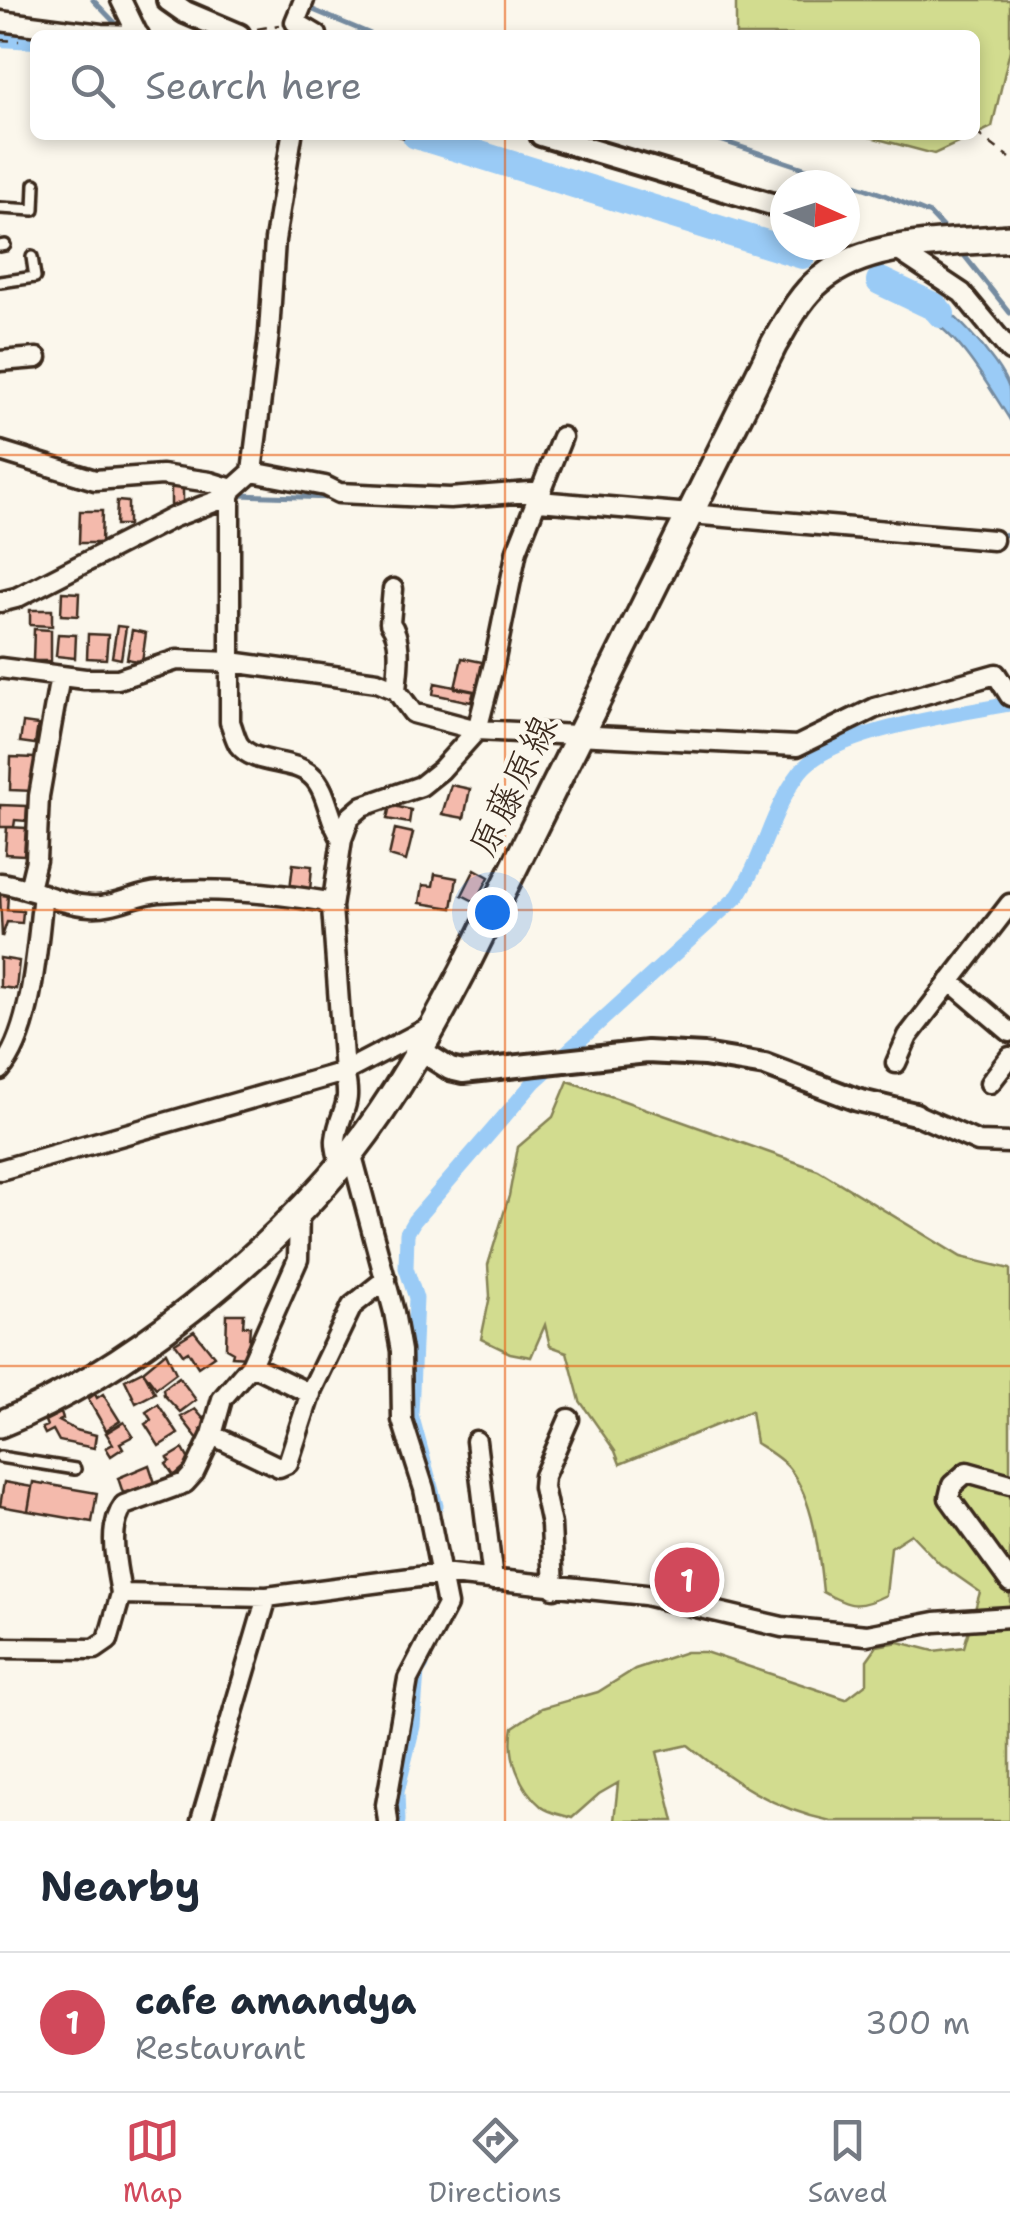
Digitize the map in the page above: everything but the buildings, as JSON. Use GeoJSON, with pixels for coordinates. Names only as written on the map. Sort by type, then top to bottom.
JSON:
{"type":"FeatureCollection","features":[{"type":"Feature","properties":{"kind":"main road","name":"原藤原線"},"geometry":{"type":"LineString","coordinates":[[860,251],[1010,238]]}},
{"type":"Feature","properties":{"kind":"main road","name":"原藤原線"},"geometry":{"type":"LineString","coordinates":[[0,1424],[83,1384],[171,1324],[246,1260],[346,1158],[435,1025],[774,344],[819,280],[842,260]]}},
{"type":"Feature","properties":{"kind":"street"},"geometry":{"type":"LineString","coordinates":[[121,0],[134,30]]}},
{"type":"Feature","properties":{"kind":"street"},"geometry":{"type":"LineString","coordinates":[[168,0],[227,30]]}},
{"type":"Feature","properties":{"kind":"street"},"geometry":{"type":"LineString","coordinates":[[304,0],[295,22],[309,30]]}},
{"type":"Feature","properties":{"kind":"street"},"geometry":{"type":"LineString","coordinates":[[0,21],[80,30]]}},
{"type":"Feature","properties":{"kind":"street"},"geometry":{"type":"LineString","coordinates":[[0,602],[16,598],[174,517],[232,492],[252,472],[269,333],[275,240],[291,140]]}},
{"type":"Feature","properties":{"kind":"street"},"geometry":{"type":"LineString","coordinates":[[558,140],[770,204]]}},
{"type":"Feature","properties":{"kind":"street"},"geometry":{"type":"LineString","coordinates":[[896,249],[962,293],[1010,350]]}},
{"type":"Feature","properties":{"kind":"street"},"geometry":{"type":"LineString","coordinates":[[0,361],[36,358]]}},
{"type":"Feature","properties":{"kind":"street"},"geometry":{"type":"LineString","coordinates":[[388,1821],[386,1805],[408,1679],[447,1605],[424,1489],[402,1420],[401,1350],[386,1279],[346,1158],[336,1140],[348,1104],[332,907],[342,839],[350,817],[363,806],[421,786],[477,730],[517,550],[562,437]]}},
{"type":"Feature","properties":{"kind":"street"},"geometry":{"type":"LineString","coordinates":[[0,450],[94,480],[162,476],[210,482],[232,492]]}},
{"type":"Feature","properties":{"kind":"street"},"geometry":{"type":"LineString","coordinates":[[252,472],[325,486],[339,493],[450,498],[540,496],[692,514],[993,540]]}},
{"type":"Feature","properties":{"kind":"street"},"geometry":{"type":"LineString","coordinates":[[232,492],[230,722],[239,746],[254,756],[308,772],[318,782],[332,826],[342,839]]}},
{"type":"Feature","properties":{"kind":"street"},"geometry":{"type":"LineString","coordinates":[[392,590],[390,624],[395,628],[399,658],[396,690]]}},
{"type":"Feature","properties":{"kind":"street"},"geometry":{"type":"LineString","coordinates":[[0,668],[118,679],[177,660],[232,662],[377,682],[396,690],[413,713],[477,730],[796,746],[875,708],[996,674],[1010,696]]}},
{"type":"Feature","properties":{"kind":"street"},"geometry":{"type":"LineString","coordinates":[[0,1070],[8,1060],[30,996],[39,796],[60,676]]}},
{"type":"Feature","properties":{"kind":"street"},"geometry":{"type":"LineString","coordinates":[[0,883],[62,902],[94,906],[153,892],[220,888],[322,901],[332,907]]}},
{"type":"Feature","properties":{"kind":"street"},"geometry":{"type":"LineString","coordinates":[[896,1063],[908,1036],[1010,904]]}},
{"type":"Feature","properties":{"kind":"street"},"geometry":{"type":"LineString","coordinates":[[950,981],[1010,1032]]}},
{"type":"Feature","properties":{"kind":"street"},"geometry":{"type":"LineString","coordinates":[[0,1170],[344,1072],[435,1025]]}},
{"type":"Feature","properties":{"kind":"street"},"geometry":{"type":"LineString","coordinates":[[420,1050],[462,1072],[647,1052],[704,1054],[764,1065],[857,1100],[915,1114],[978,1142],[1010,1143]]}},
{"type":"Feature","properties":{"kind":"street"},"geometry":{"type":"LineString","coordinates":[[990,1083],[1010,1056]]}},
{"type":"Feature","properties":{"kind":"street"},"geometry":{"type":"LineString","coordinates":[[0,1648],[95,1649],[108,1640],[121,1594],[114,1550],[118,1514],[124,1505],[185,1483],[194,1474],[212,1435],[222,1399],[251,1365],[298,1259],[298,1210]]}},
{"type":"Feature","properties":{"kind":"street"},"geometry":{"type":"LineString","coordinates":[[212,1435],[279,1466],[288,1463],[311,1394],[352,1306],[386,1279]]}},
{"type":"Feature","properties":{"kind":"street"},"geometry":{"type":"LineString","coordinates":[[251,1365],[311,1394]]}},
{"type":"Feature","properties":{"kind":"street"},"geometry":{"type":"LineString","coordinates":[[554,1588],[544,1476],[569,1419]]}},
{"type":"Feature","properties":{"kind":"street"},"geometry":{"type":"LineString","coordinates":[[476,1441],[493,1580]]}},
{"type":"Feature","properties":{"kind":"street"},"geometry":{"type":"LineString","coordinates":[[1010,1484],[967,1472],[952,1485],[949,1498],[1010,1582]]}},
{"type":"Feature","properties":{"kind":"street"},"geometry":{"type":"LineString","coordinates":[[121,1594],[268,1597],[441,1574],[645,1595],[782,1627],[867,1635],[935,1622],[1010,1618]]}},
{"type":"Feature","properties":{"kind":"street"},"geometry":{"type":"LineString","coordinates":[[201,1821],[268,1597]]}},
{"type":"Feature","properties":{"kind":"lane"},"geometry":{"type":"LineString","coordinates":[[0,208],[34,210],[35,184]]}},
{"type":"Feature","properties":{"kind":"lane"},"geometry":{"type":"LineString","coordinates":[[0,282],[35,277],[32,256]]}},
{"type":"Feature","properties":{"kind":"lane"},"geometry":{"type":"LineString","coordinates":[[0,1456],[75,1469]]}},
{"type":"Feature","properties":{"kind":"path"},"geometry":{"type":"LineString","coordinates":[[256,30],[295,22]]}},
{"type":"Feature","properties":{"kind":"path"},"geometry":{"type":"LineString","coordinates":[[980,136],[1010,158]]}},
{"type":"Feature","properties":{"kind":"green space"},"geometry":{"type":"Polygon","coordinates":[[[736,0],[1010,0],[1010,50],[992,127],[980,133],[980,30],[736,30],[736,0]]]}},
{"type":"Feature","properties":{"kind":"green space"},"geometry":{"type":"Polygon","coordinates":[[[882,140],[964,140],[934,154],[882,140]]]}},
{"type":"Feature","properties":{"kind":"green space"},"geometry":{"type":"Polygon","coordinates":[[[568,1081],[818,1170],[961,1257],[1010,1269],[1010,1821],[831,1821],[791,1809],[755,1792],[688,1745],[657,1752],[674,1821],[614,1821],[618,1783],[572,1818],[545,1809],[521,1781],[513,1760],[513,1727],[542,1708],[598,1692],[635,1669],[686,1652],[705,1652],[846,1699],[867,1683],[867,1660],[877,1646],[899,1642],[934,1651],[964,1647],[980,1592],[940,1564],[911,1534],[891,1547],[886,1595],[861,1604],[832,1597],[823,1592],[814,1527],[804,1495],[786,1464],[756,1443],[751,1411],[620,1464],[580,1401],[567,1352],[550,1346],[545,1325],[531,1357],[510,1353],[481,1339],[490,1296],[488,1265],[509,1196],[518,1147],[553,1117],[568,1081]]]}},
{"type":"Feature","properties":{"kind":"water"},"geometry":{"type":"Polygon","coordinates":[[[915,291],[927,295],[955,317],[994,362],[1009,388],[1010,420],[953,339],[906,306],[915,291]]]}},
{"type":"Feature","properties":{"kind":"waterway"},"geometry":{"type":"LineString","coordinates":[[93,0],[122,30]]}},
{"type":"Feature","properties":{"kind":"waterway"},"geometry":{"type":"LineString","coordinates":[[306,7],[361,30]]}},
{"type":"Feature","properties":{"kind":"waterway"},"geometry":{"type":"LineString","coordinates":[[0,33],[30,35]]}},
{"type":"Feature","properties":{"kind":"waterway"},"geometry":{"type":"LineString","coordinates":[[432,140],[770,245]]}},
{"type":"Feature","properties":{"kind":"waterway"},"geometry":{"type":"LineString","coordinates":[[720,140],[882,194],[930,214],[947,232]]}},
{"type":"Feature","properties":{"kind":"waterway"},"geometry":{"type":"LineString","coordinates":[[959,249],[1010,313]]}},
{"type":"Feature","properties":{"kind":"waterway"},"geometry":{"type":"LineString","coordinates":[[880,281],[935,307],[941,314]]}},
{"type":"Feature","properties":{"kind":"waterway"},"geometry":{"type":"LineString","coordinates":[[239,495],[334,498]]}},
{"type":"Feature","properties":{"kind":"waterway"},"geometry":{"type":"LineString","coordinates":[[993,534],[1010,535]]}},
{"type":"Feature","properties":{"kind":"waterway"},"geometry":{"type":"LineString","coordinates":[[436,1506],[411,1414],[416,1298],[406,1268],[407,1233],[414,1221],[534,1082],[738,896],[790,787],[816,757],[839,745],[898,726],[1010,704]]}},
{"type":"Feature","properties":{"kind":"waterway"},"geometry":{"type":"LineString","coordinates":[[398,1821],[397,1792],[413,1726],[417,1672],[422,1665]]}},
{"type":"Feature","properties":{"kind":"place","name":"cafe amandya"},"geometry":{"type":"Point","coordinates":[687,1580]}}]}
